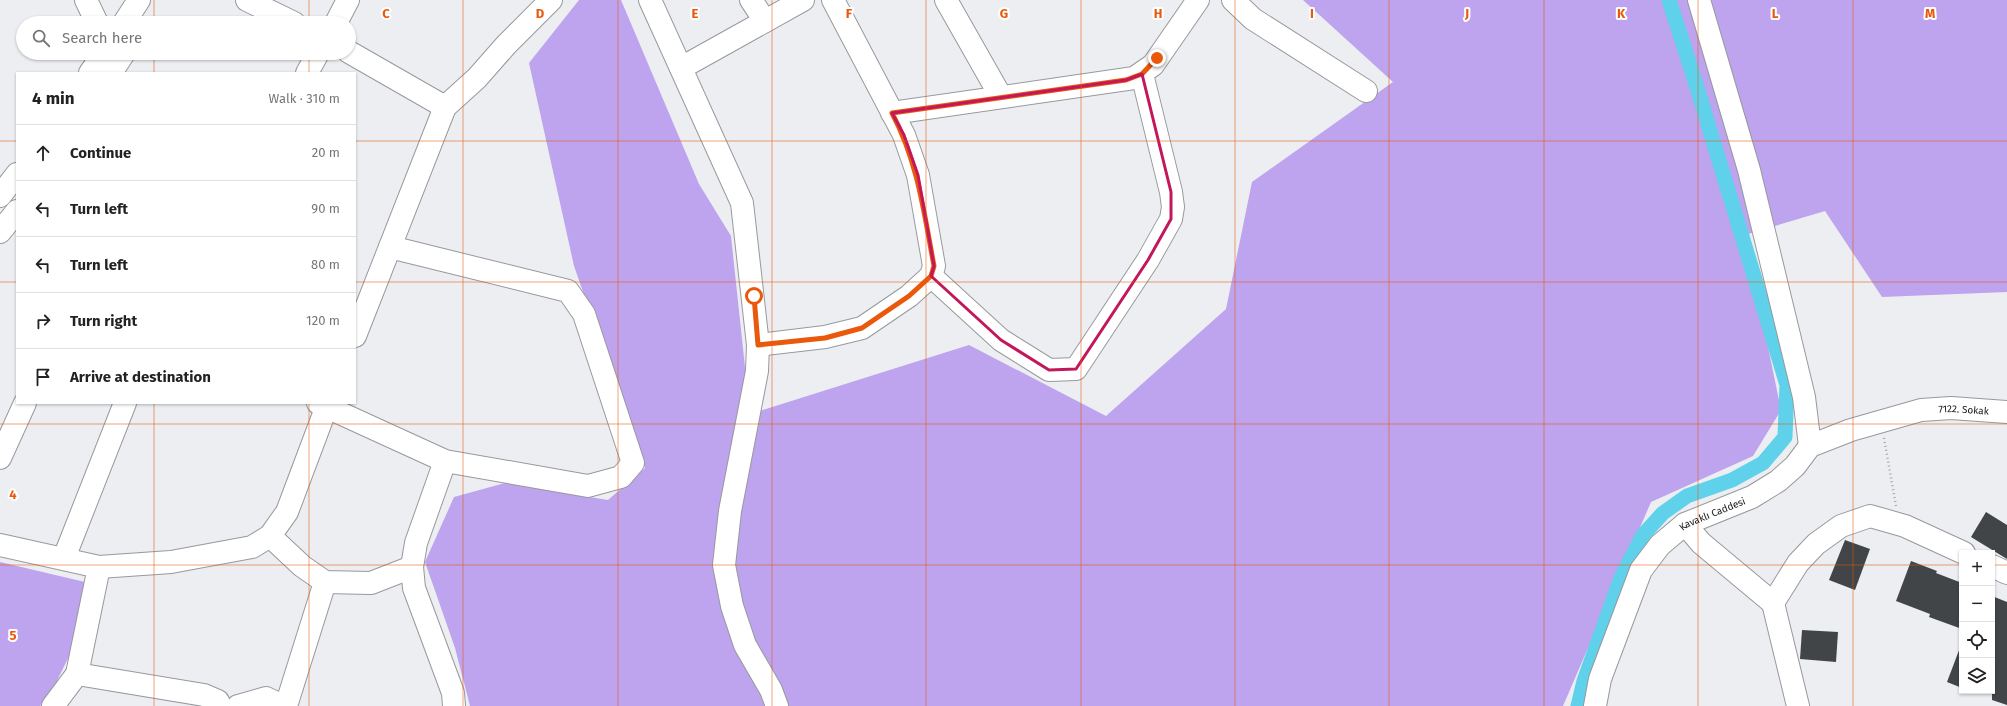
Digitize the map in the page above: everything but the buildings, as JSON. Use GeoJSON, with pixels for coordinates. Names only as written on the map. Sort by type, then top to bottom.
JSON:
{"type":"FeatureCollection","features":[{"type":"Feature","properties":{"kind":"street"},"geometry":{"type":"LineString","coordinates":[[86,0],[94,16]]}},
{"type":"Feature","properties":{"kind":"street"},"geometry":{"type":"LineString","coordinates":[[247,0],[280,16]]}},
{"type":"Feature","properties":{"kind":"street"},"geometry":{"type":"LineString","coordinates":[[340,16],[348,0]]}},
{"type":"Feature","properties":{"kind":"street"},"geometry":{"type":"LineString","coordinates":[[356,333],[445,107],[477,78],[506,45],[551,0]]}},
{"type":"Feature","properties":{"kind":"street"},"geometry":{"type":"LineString","coordinates":[[650,0],[742,203],[758,345],[757,371],[730,511],[724,565],[732,606],[745,645],[771,690],[777,706]]}},
{"type":"Feature","properties":{"kind":"street"},"geometry":{"type":"LineString","coordinates":[[751,0],[765,21]]}},
{"type":"Feature","properties":{"kind":"street"},"geometry":{"type":"LineString","coordinates":[[681,68],[803,0]]}},
{"type":"Feature","properties":{"kind":"street"},"geometry":{"type":"LineString","coordinates":[[758,345],[825,338],[862,328],[909,296],[931,276],[934,266],[918,175],[904,135],[833,0]]}},
{"type":"Feature","properties":{"kind":"street"},"geometry":{"type":"LineString","coordinates":[[946,0],[1001,97]]}},
{"type":"Feature","properties":{"kind":"street"},"geometry":{"type":"LineString","coordinates":[[892,113],[1126,80],[1142,74],[1153,65],[1198,0]]}},
{"type":"Feature","properties":{"kind":"street"},"geometry":{"type":"LineString","coordinates":[[1233,0],[1253,20],[1366,91]]}},
{"type":"Feature","properties":{"kind":"street"},"geometry":{"type":"LineString","coordinates":[[1699,0],[1749,170],[1804,397],[1810,446],[1851,430],[1881,422]]}},
{"type":"Feature","properties":{"kind":"street"},"geometry":{"type":"LineString","coordinates":[[129,16],[138,4]]}},
{"type":"Feature","properties":{"kind":"street"},"geometry":{"type":"LineString","coordinates":[[138,4],[141,16]]}},
{"type":"Feature","properties":{"kind":"street"},"geometry":{"type":"LineString","coordinates":[[356,56],[445,107]]}},
{"type":"Feature","properties":{"kind":"street"},"geometry":{"type":"LineString","coordinates":[[91,72],[99,60]]}},
{"type":"Feature","properties":{"kind":"street"},"geometry":{"type":"LineString","coordinates":[[112,72],[119,60]]}},
{"type":"Feature","properties":{"kind":"street"},"geometry":{"type":"LineString","coordinates":[[308,72],[314,60]]}},
{"type":"Feature","properties":{"kind":"street"},"geometry":{"type":"LineString","coordinates":[[931,276],[1001,340],[1049,370],[1076,369],[1148,260],[1171,219],[1173,207],[1171,192],[1142,74]]}},
{"type":"Feature","properties":{"kind":"street"},"geometry":{"type":"LineString","coordinates":[[0,196],[16,175]]}},
{"type":"Feature","properties":{"kind":"street"},"geometry":{"type":"LineString","coordinates":[[0,232],[16,212]]}},
{"type":"Feature","properties":{"kind":"street"},"geometry":{"type":"LineString","coordinates":[[0,545],[99,567],[171,562],[252,547],[270,536],[287,512],[324,404],[445,461],[588,486],[621,477],[632,463],[584,314],[568,291],[390,247]]}},
{"type":"Feature","properties":{"kind":"street"},"geometry":{"type":"LineString","coordinates":[[0,458],[25,404]]}},
{"type":"Feature","properties":{"kind":"street"},"geometry":{"type":"LineString","coordinates":[[64,558],[125,404]]}},
{"type":"Feature","properties":{"kind":"street","name":"7122. Sokak"},"geometry":{"type":"LineString","coordinates":[[1881,422],[1921,410],[1951,408],[2007,412]]}},
{"type":"Feature","properties":{"kind":"street","name":"Kavaklı Caddesi"},"geometry":{"type":"LineString","coordinates":[[1594,706],[1600,679],[1641,570],[1660,545],[1685,524],[1752,497],[1778,481],[1796,466],[1810,446]]}},
{"type":"Feature","properties":{"kind":"street"},"geometry":{"type":"LineString","coordinates":[[445,461],[416,543],[412,567],[414,588],[453,693],[454,706]]}},
{"type":"Feature","properties":{"kind":"street"},"geometry":{"type":"LineString","coordinates":[[1773,603],[1798,563],[1816,544],[1841,526],[1870,516],[1905,526],[1959,551]]}},
{"type":"Feature","properties":{"kind":"street"},"geometry":{"type":"LineString","coordinates":[[1685,524],[1701,543],[1773,603],[1798,706]]}},
{"type":"Feature","properties":{"kind":"street"},"geometry":{"type":"LineString","coordinates":[[270,536],[302,566],[325,582],[371,583],[412,567]]}},
{"type":"Feature","properties":{"kind":"street"},"geometry":{"type":"LineString","coordinates":[[53,706],[77,674],[99,567]]}},
{"type":"Feature","properties":{"kind":"street"},"geometry":{"type":"LineString","coordinates":[[1995,567],[2007,573]]}},
{"type":"Feature","properties":{"kind":"street"},"geometry":{"type":"LineString","coordinates":[[238,706],[266,698],[284,706],[325,582]]}},
{"type":"Feature","properties":{"kind":"street"},"geometry":{"type":"LineString","coordinates":[[77,674],[204,695],[218,701],[220,706]]}},
{"type":"Feature","properties":{"kind":"path"},"geometry":{"type":"LineString","coordinates":[[1881,422],[1896,506],[1905,526]]}},
{"type":"Feature","properties":{"kind":"highlighted area"},"geometry":{"type":"Polygon","coordinates":[[[1142,74],[1171,192],[1171,219],[1148,260],[1076,369],[1049,370],[1001,340],[931,276],[934,266],[918,175],[904,135],[892,113],[1126,80],[1142,74]]]}},
{"type":"Feature","properties":{"kind":"shaded area"},"geometry":{"type":"Polygon","coordinates":[[[579,0],[621,0],[699,184],[731,236],[750,414],[969,345],[1106,416],[1226,309],[1252,182],[1393,82],[1303,0],[2007,0],[2007,292],[1882,297],[1825,211],[1745,235],[1781,410],[1753,456],[1651,502],[1563,706],[470,706],[455,648],[425,562],[454,497],[505,483],[608,500],[645,468],[574,266],[529,63],[579,0]]]}},
{"type":"Feature","properties":{"kind":"shaded area"},"geometry":{"type":"Polygon","coordinates":[[[0,562],[85,582],[76,642],[50,695],[40,706],[0,706],[0,562]]]}},
{"type":"Feature","properties":{"kind":"waterway"},"geometry":{"type":"LineString","coordinates":[[1578,706],[1584,681],[1621,578],[1643,535],[1663,513],[1687,496],[1732,480],[1763,463],[1785,437],[1787,385],[1669,0]]}},
{"type":"Feature","properties":{"kind":"route"},"geometry":{"type":"LineString","coordinates":[[754,296],[758,345],[825,338],[862,328],[909,296],[931,276],[934,266],[918,175],[904,135],[892,113],[1126,80],[1134,78],[1148,70],[1157,58]]}}]}
